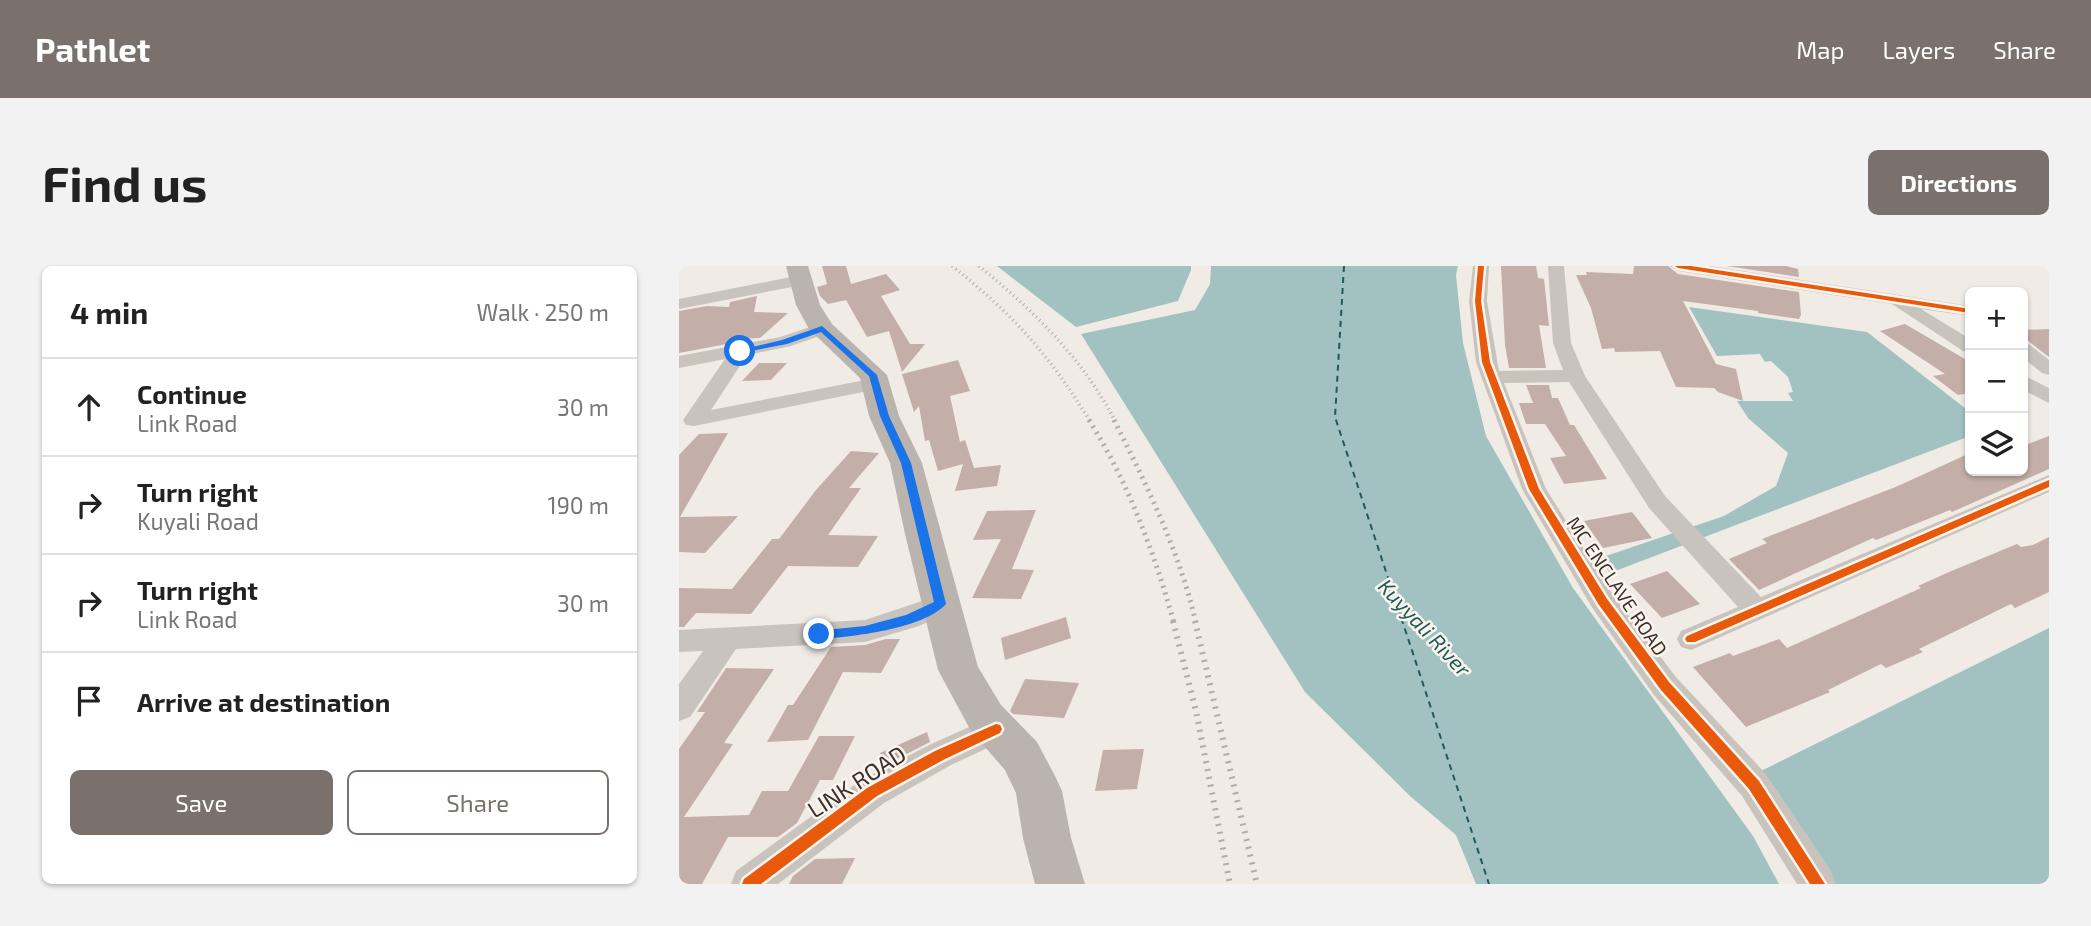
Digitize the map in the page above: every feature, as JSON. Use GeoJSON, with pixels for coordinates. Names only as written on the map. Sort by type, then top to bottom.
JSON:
{"type":"FeatureCollection","features":[{"type":"Feature","properties":{"kind":"main road"},"geometry":{"type":"LineString","coordinates":[[799,273],[808,305],[822,329],[873,375],[884,416],[906,463],[959,670],[986,718],[1021,756],[1039,791],[1047,838],[1060,884]]}},
{"type":"Feature","properties":{"kind":"street","name":"MC ENCLAVE ROAD"},"geometry":{"type":"LineString","coordinates":[[1481,266],[1478,301],[1490,377],[1534,489],[1603,603],[1665,686],[1754,785],[1818,884]]}},
{"type":"Feature","properties":{"kind":"street"},"geometry":{"type":"LineString","coordinates":[[1556,266],[1562,344],[1575,376],[1657,502],[1757,610]]}},
{"type":"Feature","properties":{"kind":"street"},"geometry":{"type":"LineString","coordinates":[[1678,266],[1965,310]]}},
{"type":"Feature","properties":{"kind":"street"},"geometry":{"type":"LineString","coordinates":[[679,304],[799,273]]}},
{"type":"Feature","properties":{"kind":"street"},"geometry":{"type":"LineString","coordinates":[[1894,299],[1965,344]]}},
{"type":"Feature","properties":{"kind":"street"},"geometry":{"type":"LineString","coordinates":[[679,362],[784,342],[822,329]]}},
{"type":"Feature","properties":{"kind":"street"},"geometry":{"type":"LineString","coordinates":[[2024,350],[2049,369]]}},
{"type":"Feature","properties":{"kind":"street"},"geometry":{"type":"LineString","coordinates":[[679,436],[694,420],[740,351]]}},
{"type":"Feature","properties":{"kind":"street"},"geometry":{"type":"LineString","coordinates":[[1490,377],[1575,376]]}},
{"type":"Feature","properties":{"kind":"street"},"geometry":{"type":"LineString","coordinates":[[694,420],[876,384]]}},
{"type":"Feature","properties":{"kind":"street"},"geometry":{"type":"LineString","coordinates":[[2028,384],[2049,397]]}},
{"type":"Feature","properties":{"kind":"street"},"geometry":{"type":"LineString","coordinates":[[1691,639],[2049,483]]}},
{"type":"Feature","properties":{"kind":"street"},"geometry":{"type":"LineString","coordinates":[[679,642],[865,631],[909,618],[940,604]]}},
{"type":"Feature","properties":{"kind":"street"},"geometry":{"type":"LineString","coordinates":[[679,708],[727,639]]}},
{"type":"Feature","properties":{"kind":"street","name":"LINK ROAD"},"geometry":{"type":"LineString","coordinates":[[749,884],[873,792],[940,754],[996,729]]}},
{"type":"Feature","properties":{"kind":"water"},"geometry":{"type":"Polygon","coordinates":[[[997,266],[1191,266],[1191,270],[1178,301],[1076,327],[997,266]]]}},
{"type":"Feature","properties":{"kind":"water","name":"Kuyyali River"},"geometry":{"type":"Polygon","coordinates":[[[1211,266],[1458,266],[1456,275],[1463,343],[1486,436],[1573,588],[1753,836],[1779,884],[1476,884],[1456,835],[1410,796],[1305,692],[1081,334],[1195,310],[1210,284],[1211,266]]]}},
{"type":"Feature","properties":{"kind":"water"},"geometry":{"type":"Polygon","coordinates":[[[1689,307],[1867,332],[1965,408],[1965,438],[1610,573],[1600,558],[1724,516],[1776,486],[1788,453],[1748,418],[1737,401],[1793,401],[1788,393],[1793,392],[1788,377],[1771,361],[1765,362],[1760,354],[1717,356],[1689,307]]]}},
{"type":"Feature","properties":{"kind":"water"},"geometry":{"type":"Polygon","coordinates":[[[2049,628],[2049,884],[1834,884],[1761,771],[2049,628]]]}},
{"type":"Feature","properties":{"kind":"building"},"geometry":{"type":"Polygon","coordinates":[[[822,266],[846,266],[851,284],[886,274],[900,290],[881,296],[910,344],[925,344],[902,372],[889,331],[867,337],[846,300],[828,304],[820,296],[817,287],[827,284],[822,266]]]}},
{"type":"Feature","properties":{"kind":"building"},"geometry":{"type":"Polygon","coordinates":[[[1501,266],[1536,266],[1538,278],[1544,279],[1549,326],[1539,325],[1546,368],[1509,368],[1505,345],[1501,266]]]}},
{"type":"Feature","properties":{"kind":"building"},"geometry":{"type":"Polygon","coordinates":[[[1634,266],[1668,266],[1678,274],[1799,292],[1801,315],[1799,319],[1683,301],[1716,364],[1736,369],[1743,401],[1714,388],[1676,387],[1660,351],[1615,352],[1614,348],[1602,349],[1591,308],[1576,275],[1587,275],[1586,272],[1633,274],[1634,266]]]}},
{"type":"Feature","properties":{"kind":"building"},"geometry":{"type":"Polygon","coordinates":[[[1727,266],[1786,266],[1798,269],[1799,277],[1727,266]]]}},
{"type":"Feature","properties":{"kind":"building"},"geometry":{"type":"Polygon","coordinates":[[[757,296],[754,312],[788,313],[760,338],[733,339],[727,344],[679,353],[679,311],[707,306],[729,307],[730,302],[757,296]]]}},
{"type":"Feature","properties":{"kind":"building"},"geometry":{"type":"Polygon","coordinates":[[[1905,324],[1965,359],[1965,394],[1958,395],[1933,376],[1945,374],[1880,331],[1905,324]]]}},
{"type":"Feature","properties":{"kind":"building"},"geometry":{"type":"Polygon","coordinates":[[[2049,329],[2049,357],[2028,341],[2028,330],[2049,329]]]}},
{"type":"Feature","properties":{"kind":"building"},"geometry":{"type":"Polygon","coordinates":[[[958,360],[970,391],[950,396],[960,442],[965,440],[974,468],[1001,465],[997,486],[955,491],[963,464],[938,471],[929,440],[925,441],[919,406],[914,412],[902,374],[958,360]]]}},
{"type":"Feature","properties":{"kind":"building"},"geometry":{"type":"Polygon","coordinates":[[[759,363],[787,363],[771,380],[742,381],[759,363]]]}},
{"type":"Feature","properties":{"kind":"building"},"geometry":{"type":"Polygon","coordinates":[[[1526,385],[1549,385],[1552,398],[1558,398],[1570,425],[1574,425],[1607,479],[1564,484],[1550,458],[1566,456],[1545,424],[1526,424],[1519,403],[1533,403],[1526,385]]]}},
{"type":"Feature","properties":{"kind":"building"},"geometry":{"type":"Polygon","coordinates":[[[728,433],[680,517],[738,516],[705,553],[679,552],[679,455],[699,434],[728,433]]]}},
{"type":"Feature","properties":{"kind":"building"},"geometry":{"type":"Polygon","coordinates":[[[2049,436],[2049,469],[1952,512],[1950,510],[1876,540],[1873,538],[1759,590],[1729,559],[1767,543],[1762,539],[1898,486],[1965,455],[1965,476],[2028,476],[2028,444],[2049,436]]]}},
{"type":"Feature","properties":{"kind":"building"},"geometry":{"type":"Polygon","coordinates":[[[851,451],[879,453],[849,488],[861,488],[828,535],[878,536],[858,567],[788,566],[751,614],[696,613],[684,627],[679,627],[679,588],[732,589],[772,539],[779,539],[816,490],[851,451]]]}},
{"type":"Feature","properties":{"kind":"building"},"geometry":{"type":"Polygon","coordinates":[[[1036,510],[1012,569],[1034,570],[1021,599],[972,598],[1001,539],[973,540],[987,511],[1036,510]]]}},
{"type":"Feature","properties":{"kind":"building"},"geometry":{"type":"Polygon","coordinates":[[[1632,512],[1652,538],[1603,548],[1584,521],[1632,512]]]}},
{"type":"Feature","properties":{"kind":"building"},"geometry":{"type":"Polygon","coordinates":[[[2049,537],[2049,592],[2015,608],[2011,604],[1919,649],[1923,652],[1886,668],[1881,664],[1828,690],[1830,692],[1746,727],[1693,667],[1779,639],[1787,648],[1921,588],[1918,586],[1949,572],[2017,544],[2021,547],[2033,545],[2049,537]]]}},
{"type":"Feature","properties":{"kind":"building"},"geometry":{"type":"Polygon","coordinates":[[[1667,571],[1700,604],[1662,618],[1630,584],[1667,571]]]}},
{"type":"Feature","properties":{"kind":"building"},"geometry":{"type":"Polygon","coordinates":[[[1066,617],[1071,638],[1005,660],[1001,638],[1066,617]]]}},
{"type":"Feature","properties":{"kind":"building"},"geometry":{"type":"Polygon","coordinates":[[[886,639],[900,639],[881,673],[843,672],[808,740],[767,742],[788,705],[793,705],[831,647],[865,645],[886,639]]]}},
{"type":"Feature","properties":{"kind":"building"},"geometry":{"type":"Polygon","coordinates":[[[726,668],[774,669],[724,743],[733,744],[684,817],[749,815],[762,791],[788,791],[819,736],[855,736],[833,780],[820,780],[797,823],[778,837],[728,837],[702,884],[679,884],[679,749],[705,712],[697,712],[726,668]]]}},
{"type":"Feature","properties":{"kind":"building"},"geometry":{"type":"Polygon","coordinates":[[[1025,679],[1079,683],[1064,718],[1013,714],[1010,711],[1025,679]]]}},
{"type":"Feature","properties":{"kind":"building"},"geometry":{"type":"Polygon","coordinates":[[[927,732],[930,742],[883,766],[880,753],[927,732]]]}},
{"type":"Feature","properties":{"kind":"building"},"geometry":{"type":"Polygon","coordinates":[[[1144,749],[1137,789],[1095,791],[1103,750],[1144,749]]]}},
{"type":"Feature","properties":{"kind":"building"},"geometry":{"type":"Polygon","coordinates":[[[855,858],[842,884],[789,884],[793,876],[815,859],[855,858]]]}},
{"type":"Feature","properties":{"kind":"ferry route"},"geometry":{"type":"LineString","coordinates":[[1344,266],[1335,417],[1489,884]]}},
{"type":"Feature","properties":{"kind":"railway"},"geometry":{"type":"LineString","coordinates":[[952,266],[1029,337],[1060,376],[1090,421]]}},
{"type":"Feature","properties":{"kind":"railway"},"geometry":{"type":"LineString","coordinates":[[979,266],[1037,318],[1072,356],[1115,421]]}},
{"type":"Feature","properties":{"kind":"railway"},"geometry":{"type":"LineString","coordinates":[[1089,420],[1116,468],[1139,518],[1174,623]]}},
{"type":"Feature","properties":{"kind":"railway"},"geometry":{"type":"LineString","coordinates":[[1114,420],[1171,544],[1196,623]]}},
{"type":"Feature","properties":{"kind":"railway"},"geometry":{"type":"LineString","coordinates":[[1173,621],[1196,711],[1230,884]]}},
{"type":"Feature","properties":{"kind":"railway"},"geometry":{"type":"LineString","coordinates":[[1195,621],[1257,884]]}},
{"type":"Feature","properties":{"kind":"cycle path"},"geometry":{"type":"LineString","coordinates":[[1481,266],[1478,301],[1486,362],[1534,489],[1603,602],[1665,686],[1754,785],[1818,884]]}},
{"type":"Feature","properties":{"kind":"cycle path"},"geometry":{"type":"LineString","coordinates":[[1678,266],[1965,310]]}},
{"type":"Feature","properties":{"kind":"cycle path"},"geometry":{"type":"LineString","coordinates":[[1691,639],[2049,483]]}},
{"type":"Feature","properties":{"kind":"cycle path"},"geometry":{"type":"LineString","coordinates":[[749,884],[872,792],[940,755],[996,729]]}},
{"type":"Feature","properties":{"kind":"route"},"geometry":{"type":"LineString","coordinates":[[740,351],[784,342],[822,329],[873,375],[884,416],[906,463],[940,604],[909,618],[865,631],[819,634]]}}]}
